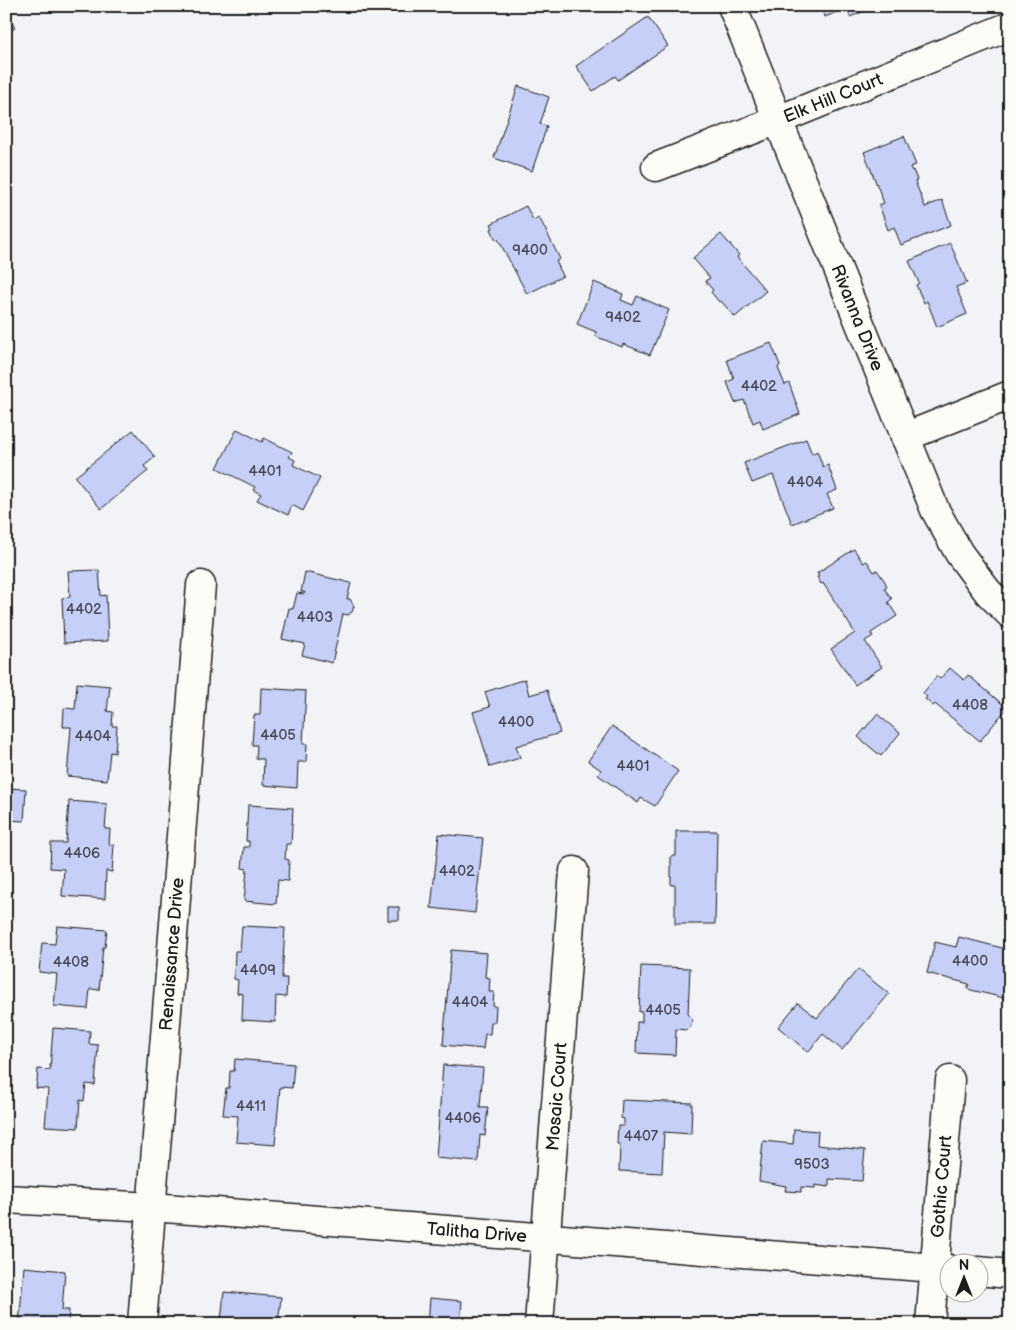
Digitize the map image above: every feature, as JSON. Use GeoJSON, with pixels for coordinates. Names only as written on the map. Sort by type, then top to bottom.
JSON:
{"type":"FeatureCollection","features":[{"type":"Feature","properties":{"kind":"street","name":"Rivanna Drive"},"geometry":{"type":"LineString","coordinates":[[732,6],[935,510],[959,553],[988,592],[1010,614]]}},
{"type":"Feature","properties":{"kind":"street","name":"Elk Hill Court"},"geometry":{"type":"LineString","coordinates":[[656,167],[1010,26]]}},
{"type":"Feature","properties":{"kind":"street"},"geometry":{"type":"LineString","coordinates":[[905,437],[1010,395]]}},
{"type":"Feature","properties":{"kind":"street","name":"Renaissance Drive"},"geometry":{"type":"LineString","coordinates":[[142,1324],[201,585]]}},
{"type":"Feature","properties":{"kind":"street","name":"Mosaic Court"},"geometry":{"type":"LineString","coordinates":[[539,1324],[574,872]]}},
{"type":"Feature","properties":{"kind":"street","name":"Gothic Court"},"geometry":{"type":"LineString","coordinates":[[942,1252],[950,1080]]}},
{"type":"Feature","properties":{"kind":"street","name":"Talitha Drive"},"geometry":{"type":"LineString","coordinates":[[6,1199],[152,1207],[938,1268]]}},
{"type":"Feature","properties":{"kind":"street"},"geometry":{"type":"LineString","coordinates":[[988,1272],[1010,1274]]}},
{"type":"Feature","properties":{"kind":"street","name":"Gothic Court"},"geometry":{"type":"LineString","coordinates":[[930,1324],[938,1283]]}},
{"type":"Feature","properties":{"kind":"building"},"geometry":{"type":"Polygon","coordinates":[[[821,6],[877,6],[850,17],[847,8],[825,17],[821,6]]]}},
{"type":"Feature","properties":{"kind":"building"},"geometry":{"type":"Polygon","coordinates":[[[6,12],[15,28],[6,33],[6,12]]]}},
{"type":"Feature","properties":{"kind":"building"},"geometry":{"type":"Polygon","coordinates":[[[648,17],[668,46],[618,80],[615,76],[593,91],[576,66],[648,17]]]}},
{"type":"Feature","properties":{"kind":"building"},"geometry":{"type":"Polygon","coordinates":[[[518,86],[549,97],[540,124],[547,126],[532,171],[494,158],[518,86]]]}},
{"type":"Feature","properties":{"kind":"building"},"geometry":{"type":"Polygon","coordinates":[[[904,136],[916,165],[910,167],[917,180],[915,181],[925,207],[942,200],[951,225],[901,245],[894,227],[888,230],[879,205],[884,203],[864,152],[904,136]]]}},
{"type":"Feature","properties":{"kind":"building"},"geometry":{"type":"Polygon","coordinates":[[[526,206],[533,220],[539,217],[560,259],[556,261],[563,276],[527,294],[491,229],[493,228],[491,224],[526,206]]]}},
{"type":"Feature","properties":{"kind":"building"},"geometry":{"type":"Polygon","coordinates":[[[721,234],[739,255],[737,257],[766,291],[735,317],[711,292],[713,290],[705,281],[710,278],[693,258],[721,234]]]}},
{"type":"Feature","properties":{"kind":"building"},"geometry":{"type":"Polygon","coordinates":[[[950,243],[967,283],[956,287],[967,314],[937,327],[927,301],[924,303],[916,285],[919,283],[909,261],[950,243]]]}},
{"type":"Feature","properties":{"kind":"building"},"geometry":{"type":"Polygon","coordinates":[[[1010,281],[1010,292],[1006,294],[1002,285],[1010,281]]]}},
{"type":"Feature","properties":{"kind":"building"},"geometry":{"type":"Polygon","coordinates":[[[594,282],[623,294],[621,300],[633,305],[637,296],[669,310],[650,355],[623,344],[622,347],[595,336],[596,332],[577,324],[594,282]]]}},
{"type":"Feature","properties":{"kind":"building"},"geometry":{"type":"Polygon","coordinates":[[[771,343],[780,365],[778,368],[785,385],[789,383],[800,414],[763,429],[760,420],[753,423],[744,400],[735,403],[727,382],[734,379],[727,360],[771,343]]]}},
{"type":"Feature","properties":{"kind":"building"},"geometry":{"type":"Polygon","coordinates":[[[237,429],[262,442],[264,438],[292,452],[289,457],[295,460],[293,465],[320,478],[303,511],[292,505],[288,515],[257,500],[261,494],[253,490],[255,487],[217,468],[237,429]]]}},
{"type":"Feature","properties":{"kind":"building"},"geometry":{"type":"Polygon","coordinates":[[[133,430],[155,457],[144,466],[148,471],[101,509],[75,477],[133,430]]]}},
{"type":"Feature","properties":{"kind":"building"},"geometry":{"type":"Polygon","coordinates":[[[806,439],[812,454],[817,451],[823,467],[828,465],[837,490],[827,494],[833,508],[792,524],[773,475],[752,483],[744,463],[806,439]]]}},
{"type":"Feature","properties":{"kind":"building"},"geometry":{"type":"Polygon","coordinates":[[[854,549],[863,563],[867,561],[874,572],[877,570],[884,580],[887,586],[884,588],[892,599],[888,602],[897,616],[871,633],[873,636],[865,641],[882,667],[855,685],[831,649],[855,633],[823,583],[821,584],[817,577],[819,576],[817,573],[854,549]]]}},
{"type":"Feature","properties":{"kind":"building"},"geometry":{"type":"Polygon","coordinates":[[[99,570],[101,596],[106,595],[108,641],[64,643],[62,598],[70,597],[68,571],[99,570]]]}},
{"type":"Feature","properties":{"kind":"building"},"geometry":{"type":"Polygon","coordinates":[[[305,572],[351,583],[347,599],[350,599],[354,606],[352,612],[348,615],[343,614],[332,663],[302,655],[305,644],[282,639],[289,608],[293,609],[297,593],[304,594],[305,592],[301,592],[305,572]]]}},
{"type":"Feature","properties":{"kind":"building"},"geometry":{"type":"Polygon","coordinates":[[[950,668],[964,680],[968,675],[1007,708],[980,741],[935,704],[933,706],[925,699],[927,697],[923,693],[937,676],[940,679],[950,668]]]}},
{"type":"Feature","properties":{"kind":"building"},"geometry":{"type":"Polygon","coordinates":[[[525,679],[529,695],[547,690],[560,733],[516,746],[520,758],[490,767],[473,712],[490,707],[485,692],[525,679]]]}},
{"type":"Feature","properties":{"kind":"building"},"geometry":{"type":"Polygon","coordinates":[[[77,683],[110,686],[107,711],[113,712],[112,726],[117,726],[115,753],[110,752],[107,780],[67,776],[71,727],[63,727],[64,708],[75,709],[77,683]]]}},
{"type":"Feature","properties":{"kind":"building"},"geometry":{"type":"Polygon","coordinates":[[[261,688],[306,691],[303,744],[307,744],[306,762],[298,762],[297,788],[263,785],[264,759],[256,759],[257,745],[252,745],[254,715],[260,715],[261,688]]]}},
{"type":"Feature","properties":{"kind":"building"},"geometry":{"type":"Polygon","coordinates":[[[877,714],[900,733],[881,756],[858,737],[877,714]]]}},
{"type":"Feature","properties":{"kind":"building"},"geometry":{"type":"Polygon","coordinates":[[[612,726],[678,771],[655,806],[641,798],[638,803],[598,775],[601,770],[588,761],[612,726]]]}},
{"type":"Feature","properties":{"kind":"building"},"geometry":{"type":"Polygon","coordinates":[[[6,788],[26,789],[24,821],[6,820],[6,788]]]}},
{"type":"Feature","properties":{"kind":"building"},"geometry":{"type":"Polygon","coordinates":[[[69,801],[107,804],[105,829],[110,829],[109,845],[114,845],[112,872],[106,871],[105,899],[62,896],[64,869],[50,868],[51,843],[66,843],[69,801]]]}},
{"type":"Feature","properties":{"kind":"building"},"geometry":{"type":"Polygon","coordinates":[[[248,805],[293,808],[291,844],[286,844],[285,859],[289,860],[288,881],[278,880],[276,904],[244,901],[247,869],[242,868],[244,847],[249,847],[249,841],[246,841],[248,805]]]}},
{"type":"Feature","properties":{"kind":"building"},"geometry":{"type":"Polygon","coordinates":[[[676,831],[717,831],[715,924],[675,924],[675,885],[671,885],[671,856],[676,856],[676,831]]]}},
{"type":"Feature","properties":{"kind":"building"},"geometry":{"type":"Polygon","coordinates":[[[439,834],[483,838],[475,913],[431,908],[439,834]]]}},
{"type":"Feature","properties":{"kind":"building"},"geometry":{"type":"Polygon","coordinates":[[[388,907],[399,907],[399,920],[388,920],[388,907]]]}},
{"type":"Feature","properties":{"kind":"building"},"geometry":{"type":"Polygon","coordinates":[[[57,926],[107,930],[105,947],[103,947],[99,990],[90,989],[88,1009],[54,1006],[57,974],[39,972],[42,943],[55,944],[57,926]]]}},
{"type":"Feature","properties":{"kind":"building"},"geometry":{"type":"Polygon","coordinates":[[[242,926],[285,928],[282,978],[287,978],[286,997],[276,996],[275,1022],[242,1020],[243,994],[237,993],[238,980],[234,979],[235,951],[240,951],[242,926]]]}},
{"type":"Feature","properties":{"kind":"building"},"geometry":{"type":"Polygon","coordinates":[[[959,937],[1010,950],[1010,974],[1004,998],[967,989],[969,984],[927,973],[935,942],[956,947],[959,937]]]}},
{"type":"Feature","properties":{"kind":"building"},"geometry":{"type":"Polygon","coordinates":[[[451,950],[487,953],[485,977],[490,978],[489,992],[494,992],[493,1006],[496,1006],[495,1022],[491,1022],[490,1034],[485,1034],[483,1049],[443,1045],[451,950]]]}},
{"type":"Feature","properties":{"kind":"building"},"geometry":{"type":"Polygon","coordinates":[[[641,966],[690,968],[688,1014],[692,1018],[691,1026],[686,1030],[676,1029],[675,1055],[636,1053],[637,1022],[642,1022],[642,1012],[639,1012],[641,966]]]}},
{"type":"Feature","properties":{"kind":"building"},"geometry":{"type":"Polygon","coordinates":[[[858,969],[889,994],[842,1050],[823,1034],[808,1052],[778,1027],[798,1003],[817,1018],[858,969]]]}},
{"type":"Feature","properties":{"kind":"building"},"geometry":{"type":"Polygon","coordinates":[[[53,1028],[90,1031],[89,1044],[98,1045],[95,1085],[86,1084],[84,1101],[80,1100],[78,1128],[45,1126],[48,1089],[36,1088],[38,1069],[50,1070],[53,1028]]]}},
{"type":"Feature","properties":{"kind":"building"},"geometry":{"type":"Polygon","coordinates":[[[235,1059],[294,1064],[292,1088],[280,1087],[275,1145],[236,1142],[238,1116],[223,1115],[226,1088],[229,1088],[230,1071],[234,1071],[235,1059]]]}},
{"type":"Feature","properties":{"kind":"building"},"geometry":{"type":"Polygon","coordinates":[[[443,1065],[483,1068],[480,1107],[488,1107],[485,1136],[480,1135],[478,1162],[436,1158],[443,1065]]]}},
{"type":"Feature","properties":{"kind":"building"},"geometry":{"type":"Polygon","coordinates":[[[622,1100],[692,1103],[691,1134],[664,1132],[662,1173],[619,1171],[620,1144],[617,1144],[618,1126],[624,1126],[624,1119],[621,1118],[622,1100]]]}},
{"type":"Feature","properties":{"kind":"building"},"geometry":{"type":"Polygon","coordinates":[[[794,1129],[818,1131],[817,1145],[865,1150],[862,1181],[829,1179],[829,1187],[815,1185],[815,1188],[801,1187],[801,1192],[785,1191],[786,1186],[759,1181],[763,1141],[793,1144],[794,1129]]]}},
{"type":"Feature","properties":{"kind":"building"},"geometry":{"type":"Polygon","coordinates":[[[24,1267],[65,1271],[62,1310],[69,1310],[68,1324],[19,1324],[24,1267]]]}},
{"type":"Feature","properties":{"kind":"building"},"geometry":{"type":"Polygon","coordinates":[[[224,1292],[281,1297],[278,1324],[213,1324],[213,1320],[221,1321],[224,1292]]]}},
{"type":"Feature","properties":{"kind":"building"},"geometry":{"type":"Polygon","coordinates":[[[430,1298],[462,1301],[460,1324],[428,1324],[430,1298]]]}},
{"type":"Feature","properties":{"kind":"building"},"geometry":{"type":"Polygon","coordinates":[[[618,1318],[653,1320],[653,1324],[618,1324],[618,1318]]]}}]}
